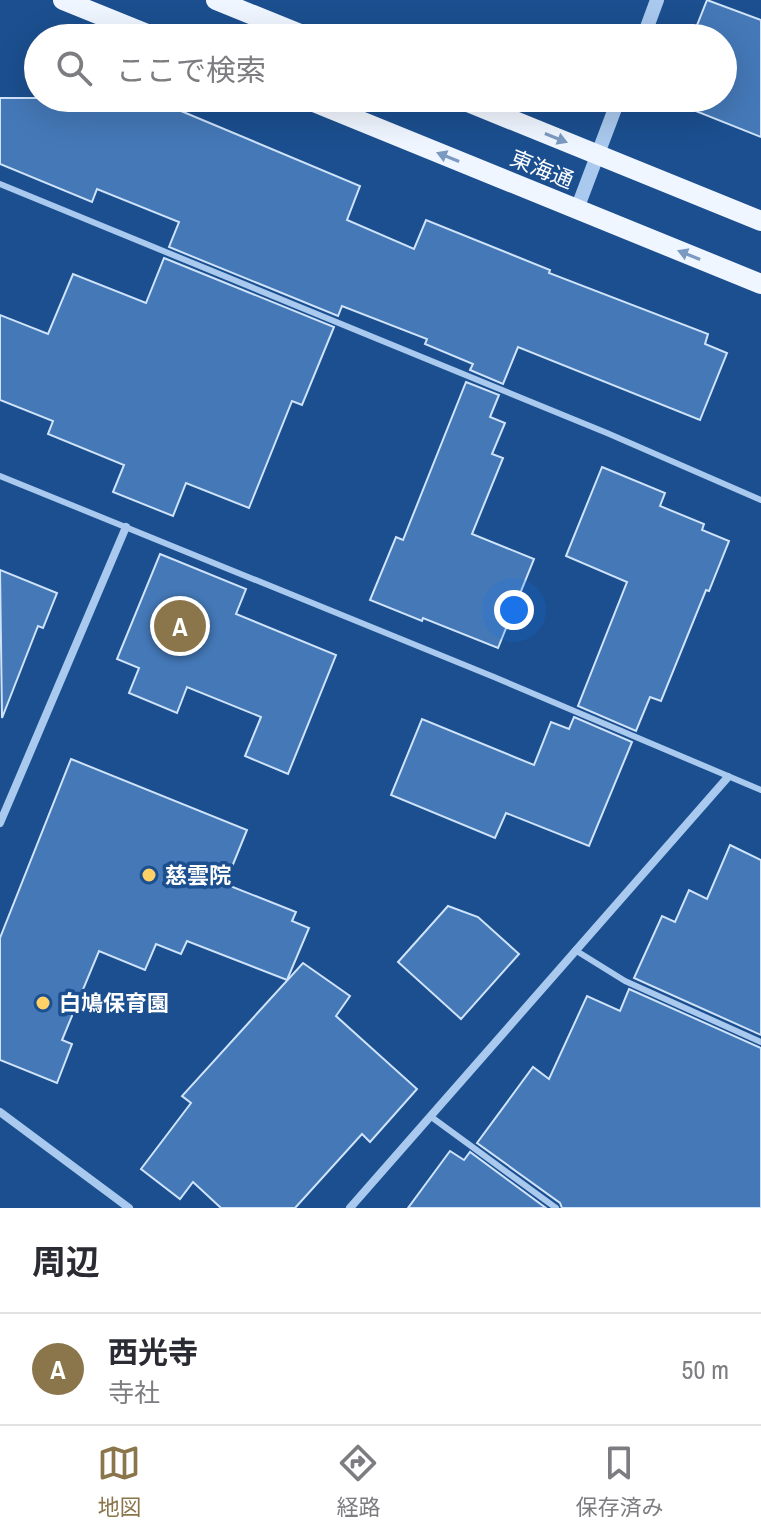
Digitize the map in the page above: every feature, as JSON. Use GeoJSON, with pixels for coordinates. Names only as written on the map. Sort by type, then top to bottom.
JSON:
{"type":"FeatureCollection","features":[{"type":"Feature","properties":{"kind":"main road"},"geometry":{"type":"LineString","coordinates":[[63,0],[122,24]]}},
{"type":"Feature","properties":{"kind":"main road"},"geometry":{"type":"LineString","coordinates":[[216,0],[275,24]]}},
{"type":"Feature","properties":{"kind":"main road","name":"東海通"},"geometry":{"type":"LineString","coordinates":[[338,112],[761,284]]}},
{"type":"Feature","properties":{"kind":"main road","name":"東海通"},"geometry":{"type":"LineString","coordinates":[[492,112],[761,221]]}},
{"type":"Feature","properties":{"kind":"street"},"geometry":{"type":"LineString","coordinates":[[648,24],[657,0]]}},
{"type":"Feature","properties":{"kind":"street"},"geometry":{"type":"LineString","coordinates":[[577,209],[614,112]]}},
{"type":"Feature","properties":{"kind":"street"},"geometry":{"type":"LineString","coordinates":[[0,823],[126,527]]}},
{"type":"Feature","properties":{"kind":"street"},"geometry":{"type":"LineString","coordinates":[[350,1208],[728,777]]}},
{"type":"Feature","properties":{"kind":"street"},"geometry":{"type":"LineString","coordinates":[[0,1112],[129,1208]]}},
{"type":"Feature","properties":{"kind":"lane"},"geometry":{"type":"LineString","coordinates":[[0,184],[593,427],[761,500]]}},
{"type":"Feature","properties":{"kind":"lane"},"geometry":{"type":"LineString","coordinates":[[0,476],[494,677],[761,790]]}},
{"type":"Feature","properties":{"kind":"lane"},"geometry":{"type":"LineString","coordinates":[[575,950],[625,981],[761,1042]]}},
{"type":"Feature","properties":{"kind":"lane"},"geometry":{"type":"LineString","coordinates":[[430,1116],[556,1208]]}},
{"type":"Feature","properties":{"kind":"building"},"geometry":{"type":"Polygon","coordinates":[[[707,0],[761,20],[761,137],[698,112],[737,112],[737,24],[698,24],[707,0]]]}},
{"type":"Feature","properties":{"kind":"building"},"geometry":{"type":"Polygon","coordinates":[[[0,98],[24,98],[24,112],[183,112],[360,186],[347,220],[414,249],[426,220],[550,270],[549,273],[708,334],[705,344],[727,353],[700,420],[518,347],[503,384],[470,370],[473,364],[425,344],[427,339],[342,306],[338,316],[169,247],[179,222],[97,189],[92,202],[0,164],[0,98]]]}},
{"type":"Feature","properties":{"kind":"building"},"geometry":{"type":"Polygon","coordinates":[[[164,258],[334,327],[302,405],[292,401],[249,508],[186,483],[173,516],[113,492],[124,465],[48,434],[53,421],[0,400],[0,315],[48,334],[73,274],[146,303],[164,258]]]}},
{"type":"Feature","properties":{"kind":"building"},"geometry":{"type":"Polygon","coordinates":[[[466,382],[499,395],[490,417],[505,423],[492,454],[503,458],[472,534],[534,559],[498,648],[370,600],[396,537],[403,540],[466,382]]]}},
{"type":"Feature","properties":{"kind":"building"},"geometry":{"type":"Polygon","coordinates":[[[602,467],[665,493],[660,506],[704,524],[702,530],[729,541],[661,701],[650,697],[636,731],[578,706],[627,582],[566,556],[602,467]]]}},
{"type":"Feature","properties":{"kind":"building"},"geometry":{"type":"Polygon","coordinates":[[[160,554],[246,589],[236,614],[336,655],[288,774],[245,756],[261,717],[187,687],[177,713],[129,693],[139,668],[117,659],[160,554]]]}},
{"type":"Feature","properties":{"kind":"building"},"geometry":{"type":"Polygon","coordinates":[[[0,570],[57,593],[43,628],[38,626],[2,718],[0,570]]]}},
{"type":"Feature","properties":{"kind":"building"},"geometry":{"type":"Polygon","coordinates":[[[574,717],[632,742],[589,846],[506,813],[495,838],[391,795],[422,719],[534,765],[551,722],[569,729],[574,717]]]}},
{"type":"Feature","properties":{"kind":"building"},"geometry":{"type":"Polygon","coordinates":[[[71,759],[247,830],[225,884],[296,912],[292,921],[309,928],[287,980],[187,941],[181,954],[156,944],[145,970],[99,951],[62,1040],[72,1044],[57,1083],[0,1060],[0,938],[71,759]]]}},
{"type":"Feature","properties":{"kind":"building"},"geometry":{"type":"Polygon","coordinates":[[[730,845],[761,860],[761,1035],[634,978],[662,916],[675,922],[689,890],[707,899],[730,845]]]}},
{"type":"Feature","properties":{"kind":"building"},"geometry":{"type":"Polygon","coordinates":[[[448,906],[478,917],[519,954],[461,1019],[398,962],[448,906]]]}},
{"type":"Feature","properties":{"kind":"building"},"geometry":{"type":"Polygon","coordinates":[[[303,963],[350,996],[336,1016],[417,1089],[370,1142],[362,1134],[295,1208],[221,1208],[193,1182],[180,1199],[141,1169],[191,1103],[182,1096],[303,963]]]}},
{"type":"Feature","properties":{"kind":"building"},"geometry":{"type":"Polygon","coordinates":[[[629,989],[761,1048],[761,1208],[562,1208],[560,1203],[477,1143],[533,1067],[549,1079],[587,996],[620,1011],[629,989]]]}},
{"type":"Feature","properties":{"kind":"building"},"geometry":{"type":"Polygon","coordinates":[[[450,1151],[464,1160],[470,1152],[546,1208],[408,1208],[450,1151]]]}},
{"type":"Feature","properties":{"kind":"place","name":"西光寺"},"geometry":{"type":"Point","coordinates":[180,626]}},
{"type":"Feature","properties":{"kind":"place","name":"慈雲院"},"geometry":{"type":"Point","coordinates":[149,875]}},
{"type":"Feature","properties":{"kind":"place","name":"白鳩保育園"},"geometry":{"type":"Point","coordinates":[43,1003]}}]}
